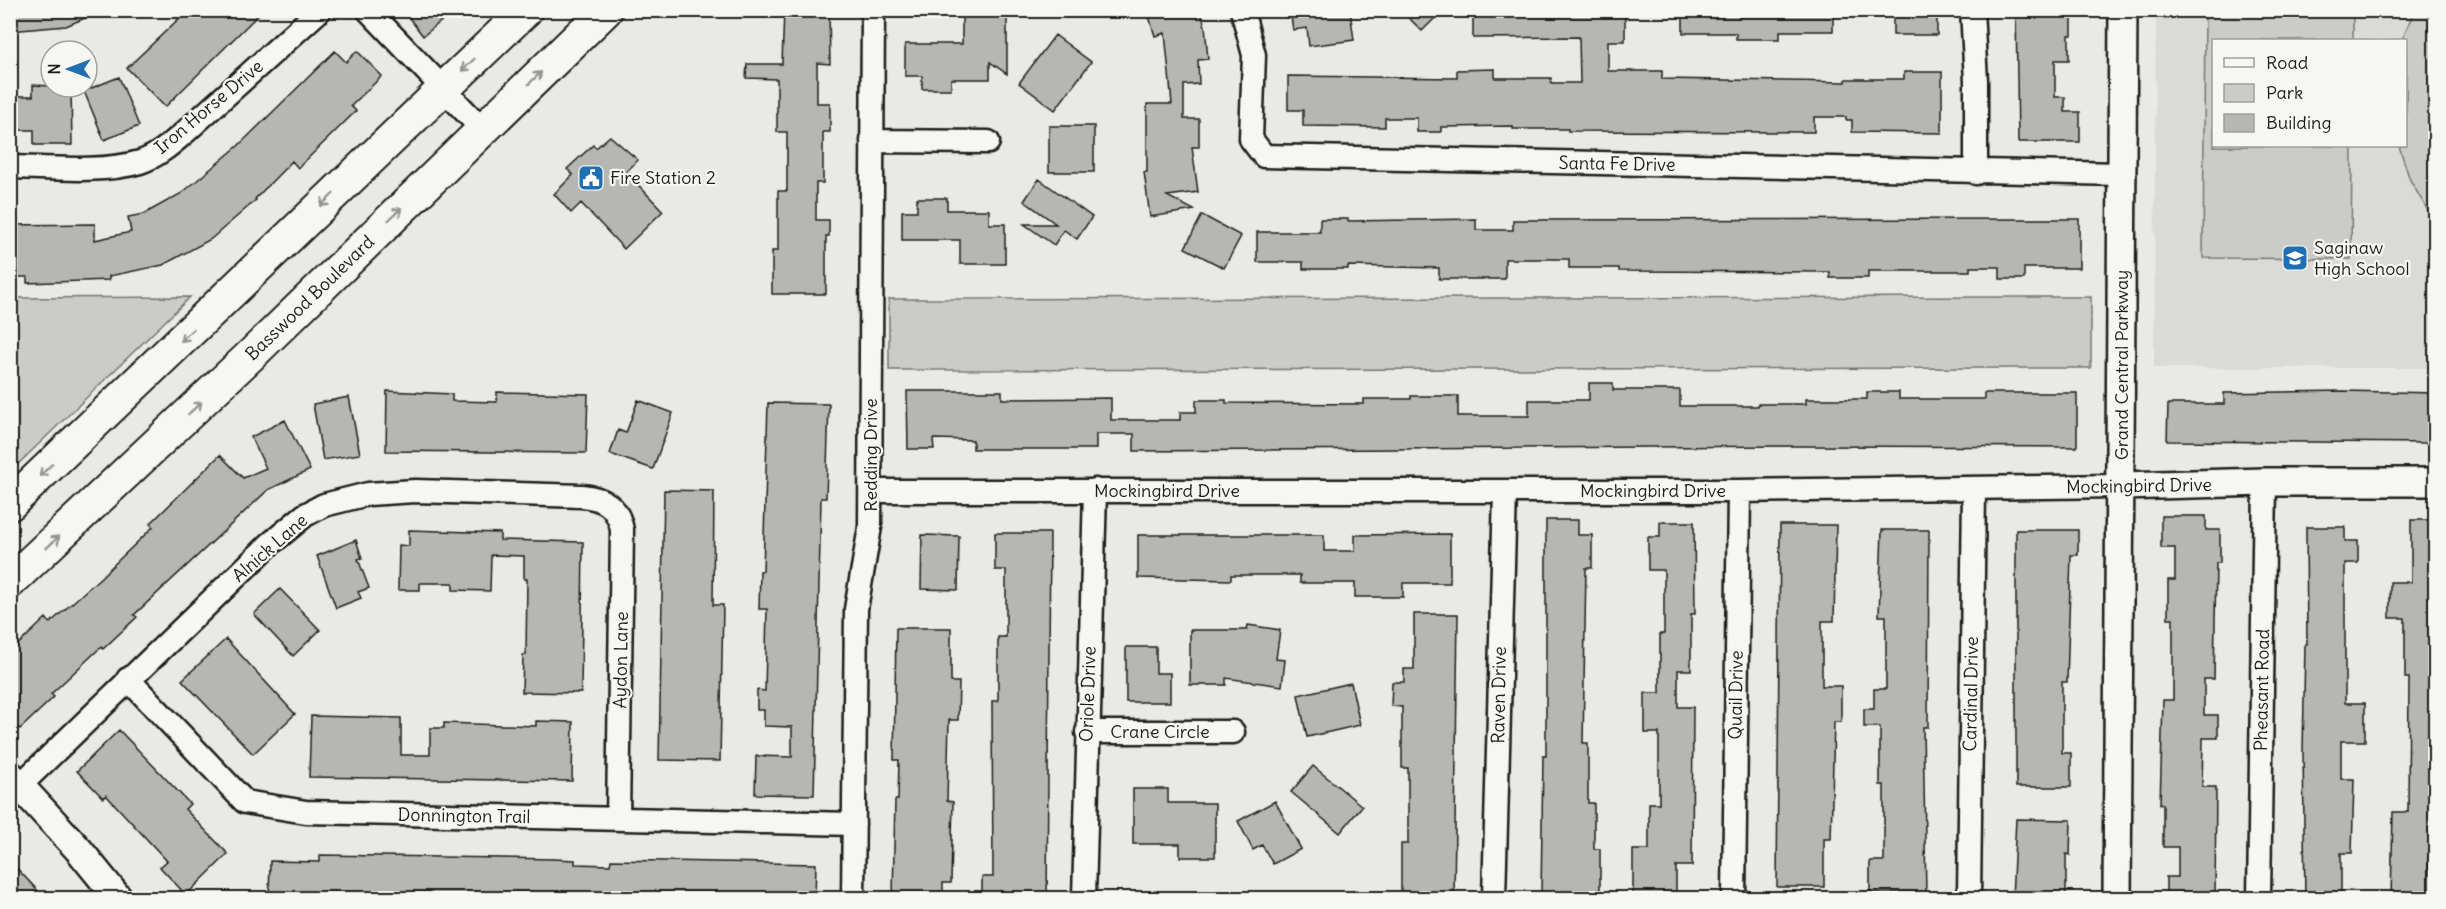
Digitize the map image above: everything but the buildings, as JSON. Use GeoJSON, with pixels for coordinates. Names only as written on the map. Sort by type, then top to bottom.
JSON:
{"type":"FeatureCollection","features":[{"type":"Feature","properties":{"kind":"main road"},"geometry":{"type":"LineString","coordinates":[[10,504],[526,10]]}},
{"type":"Feature","properties":{"kind":"main road","name":"Basswood Boulevard"},"geometry":{"type":"LineString","coordinates":[[10,582],[250,356],[606,10]]}},
{"type":"Feature","properties":{"kind":"street","name":"Iron Horse Drive"},"geometry":{"type":"LineString","coordinates":[[10,167],[118,166],[142,161],[164,150],[320,10]]}},
{"type":"Feature","properties":{"kind":"street"},"geometry":{"type":"LineString","coordinates":[[368,10],[482,129]]}},
{"type":"Feature","properties":{"kind":"street","name":"Redding Drive"},"geometry":{"type":"LineString","coordinates":[[853,898],[856,609],[869,542],[871,491],[873,10]]}},
{"type":"Feature","properties":{"kind":"street","name":"Santa Fe Drive"},"geometry":{"type":"LineString","coordinates":[[1242,10],[1254,55],[1251,139],[1264,156],[1976,173],[2122,174]]}},
{"type":"Feature","properties":{"kind":"street"},"geometry":{"type":"LineString","coordinates":[[1972,10],[1976,81],[1976,173]]}},
{"type":"Feature","properties":{"kind":"street","name":"Grand Central Parkway"},"geometry":{"type":"LineString","coordinates":[[2117,898],[2123,10]]}},
{"type":"Feature","properties":{"kind":"street"},"geometry":{"type":"LineString","coordinates":[[872,141],[988,142]]}},
{"type":"Feature","properties":{"kind":"street","name":"Mockingbird Drive"},"geometry":{"type":"LineString","coordinates":[[871,491],[1739,491],[1974,489],[2265,482],[2436,482]]}},
{"type":"Feature","properties":{"kind":"street","name":"Pheasant Road"},"geometry":{"type":"LineString","coordinates":[[2259,898],[2265,482]]}},
{"type":"Feature","properties":{"kind":"street","name":"Cardinal Drive"},"geometry":{"type":"LineString","coordinates":[[1969,898],[1974,489]]}},
{"type":"Feature","properties":{"kind":"street","name":"Oriole Drive"},"geometry":{"type":"LineString","coordinates":[[1084,898],[1095,490]]}},
{"type":"Feature","properties":{"kind":"street","name":"Alnick Lane"},"geometry":{"type":"LineString","coordinates":[[14,785],[286,529],[324,505],[368,494],[415,491],[582,496],[603,500],[610,504]]}},
{"type":"Feature","properties":{"kind":"street","name":"Raven Drive"},"geometry":{"type":"LineString","coordinates":[[1494,898],[1505,491]]}},
{"type":"Feature","properties":{"kind":"street","name":"Quail Drive"},"geometry":{"type":"LineString","coordinates":[[1734,898],[1739,491]]}},
{"type":"Feature","properties":{"kind":"street","name":"Aydon Lane"},"geometry":{"type":"LineString","coordinates":[[610,504],[620,519],[622,530],[618,819]]}},
{"type":"Feature","properties":{"kind":"street","name":"Donnington Trail"},"geometry":{"type":"LineString","coordinates":[[128,679],[245,802],[306,812],[854,824]]}},
{"type":"Feature","properties":{"kind":"street","name":"Crane Circle"},"geometry":{"type":"LineString","coordinates":[[1087,732],[1233,732]]}},
{"type":"Feature","properties":{"kind":"street"},"geometry":{"type":"LineString","coordinates":[[14,785],[92,865],[118,898]]}},
{"type":"Feature","properties":{"kind":"shaded area","name":"Saginaw High School"},"geometry":{"type":"Polygon","coordinates":[[[2156,11],[2435,11],[2435,368],[2154,368],[2156,11]]]}},
{"type":"Feature","properties":{"kind":"green space"},"geometry":{"type":"Polygon","coordinates":[[[2205,11],[2353,11],[2353,39],[2212,39],[2212,147],[2352,147],[2351,259],[2203,258],[2205,11]]]}},
{"type":"Feature","properties":{"kind":"green space"},"geometry":{"type":"Polygon","coordinates":[[[2414,11],[2435,11],[2435,223],[2410,180],[2399,147],[2407,147],[2407,39],[2402,39],[2414,11]]]}},
{"type":"Feature","properties":{"kind":"green space"},"geometry":{"type":"Polygon","coordinates":[[[190,297],[11,471],[11,298],[190,297]]]}},
{"type":"Feature","properties":{"kind":"green space"},"geometry":{"type":"Polygon","coordinates":[[[2091,297],[2091,368],[889,370],[889,299],[2091,297]]]}},
{"type":"Feature","properties":{"kind":"place","name":"Fire Station 2"},"geometry":{"type":"Point","coordinates":[591,178]}},
{"type":"Feature","properties":{"kind":"place","name":"Saginaw High School"},"geometry":{"type":"Point","coordinates":[2295,258]}}]}
